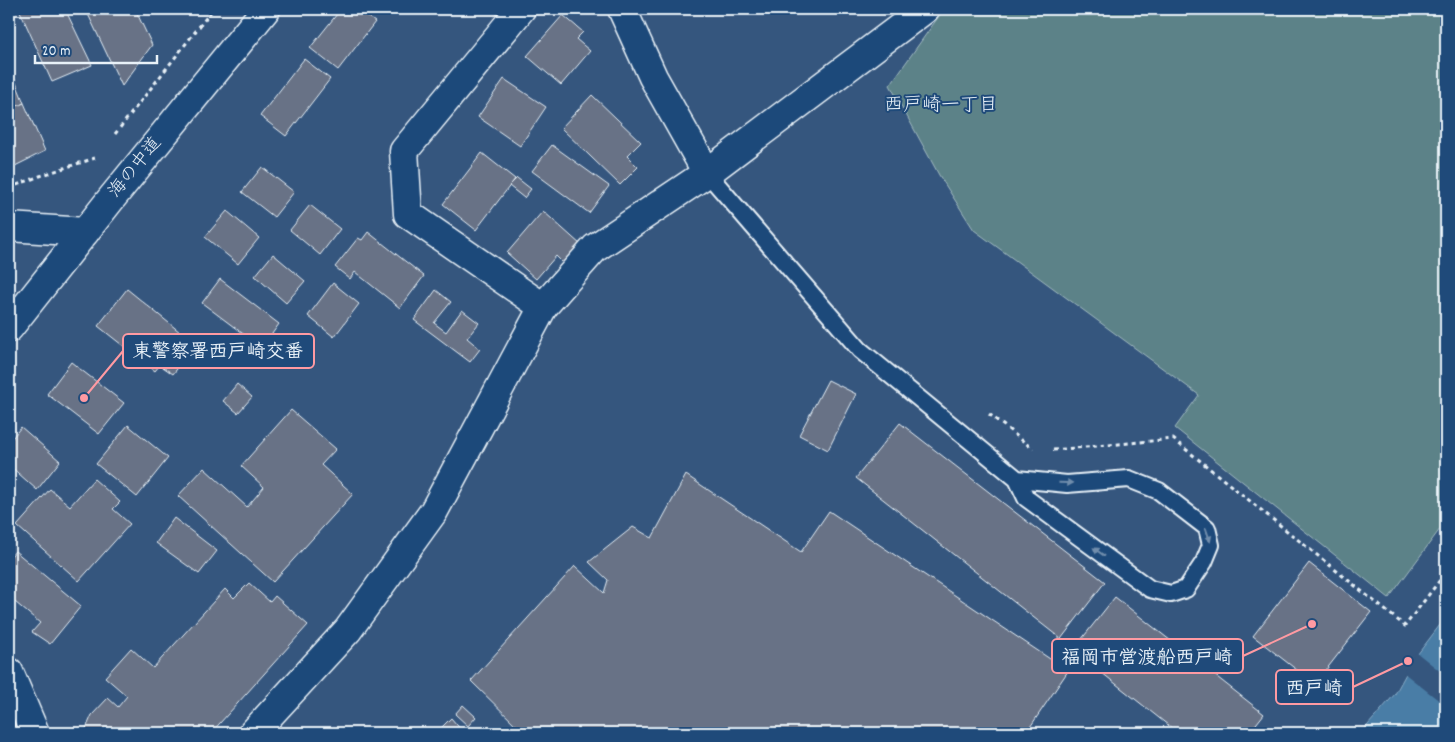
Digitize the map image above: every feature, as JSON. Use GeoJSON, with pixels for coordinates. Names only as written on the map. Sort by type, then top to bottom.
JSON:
{"type":"FeatureCollection","features":[{"type":"Feature","properties":{"kind":"street","name":"海の中道"},"geometry":{"type":"LineString","coordinates":[[9,328],[84,232],[266,9]]}},
{"type":"Feature","properties":{"kind":"street"},"geometry":{"type":"LineString","coordinates":[[521,9],[404,151],[408,214],[543,308]]}},
{"type":"Feature","properties":{"kind":"street"},"geometry":{"type":"LineString","coordinates":[[622,9],[653,78],[707,173]]}},
{"type":"Feature","properties":{"kind":"street"},"geometry":{"type":"LineString","coordinates":[[253,733],[348,630],[434,511],[543,308],[595,248],[707,173],[925,9]]}},
{"type":"Feature","properties":{"kind":"street"},"geometry":{"type":"LineString","coordinates":[[9,228],[84,232]]}},
{"type":"Feature","properties":{"kind":"street"},"geometry":{"type":"LineString","coordinates":[[9,672],[34,733]]}},
{"type":"Feature","properties":{"kind":"lane"},"geometry":{"type":"LineString","coordinates":[[707,173],[860,350],[1018,479],[1026,498],[1150,589],[1171,594],[1186,589],[1204,562],[1211,545],[1207,528],[1159,491],[1129,479],[1067,484],[1018,479]]}},
{"type":"Feature","properties":{"kind":"path"},"geometry":{"type":"LineString","coordinates":[[112,137],[214,9]]}},
{"type":"Feature","properties":{"kind":"path"},"geometry":{"type":"LineString","coordinates":[[9,188],[95,159],[100,152]]}},
{"type":"Feature","properties":{"kind":"path"},"geometry":{"type":"LineString","coordinates":[[983,409],[1037,452]]}},
{"type":"Feature","properties":{"kind":"path"},"geometry":{"type":"LineString","coordinates":[[1047,451],[1173,439],[1405,626],[1446,572]]}},
{"type":"Feature","properties":{"kind":"green space"},"geometry":{"type":"Polygon","coordinates":[[[944,9],[1446,9],[1446,521],[1389,598],[1175,428],[1199,395],[974,230],[939,175],[890,85],[944,9]]]}},
{"type":"Feature","properties":{"kind":"water"},"geometry":{"type":"Polygon","coordinates":[[[1446,617],[1446,733],[1361,733],[1395,694],[1414,659],[1446,617]]]}},
{"type":"Feature","properties":{"kind":"pier"},"geometry":{"type":"Polygon","coordinates":[[[1416,652],[1446,676],[1446,706],[1404,673],[1416,652]]]}},
{"type":"Feature","properties":{"kind":"building"},"geometry":{"type":"Polygon","coordinates":[[[19,9],[65,9],[92,65],[52,82],[19,9]]]}},
{"type":"Feature","properties":{"kind":"building"},"geometry":{"type":"Polygon","coordinates":[[[93,9],[135,9],[152,45],[122,86],[87,12],[93,9]]]}},
{"type":"Feature","properties":{"kind":"building"},"geometry":{"type":"Polygon","coordinates":[[[341,9],[357,9],[375,22],[338,70],[310,48],[341,9]]]}},
{"type":"Feature","properties":{"kind":"building"},"geometry":{"type":"Polygon","coordinates":[[[563,15],[583,32],[576,39],[590,51],[561,85],[527,56],[563,15]]]}},
{"type":"Feature","properties":{"kind":"building"},"geometry":{"type":"Polygon","coordinates":[[[304,59],[330,79],[286,136],[260,116],[304,59]]]}},
{"type":"Feature","properties":{"kind":"building"},"geometry":{"type":"Polygon","coordinates":[[[9,65],[24,103],[9,110],[9,65]]]}},
{"type":"Feature","properties":{"kind":"building"},"geometry":{"type":"Polygon","coordinates":[[[504,79],[546,107],[520,146],[478,117],[504,79]]]}},
{"type":"Feature","properties":{"kind":"building"},"geometry":{"type":"Polygon","coordinates":[[[592,95],[641,142],[627,156],[638,167],[620,185],[561,128],[592,95]]]}},
{"type":"Feature","properties":{"kind":"building"},"geometry":{"type":"Polygon","coordinates":[[[24,103],[45,151],[9,169],[9,110],[24,103]]]}},
{"type":"Feature","properties":{"kind":"building"},"geometry":{"type":"Polygon","coordinates":[[[552,145],[609,186],[589,213],[532,171],[552,145]]]}},
{"type":"Feature","properties":{"kind":"building"},"geometry":{"type":"Polygon","coordinates":[[[482,153],[515,179],[476,230],[443,204],[482,153]]]}},
{"type":"Feature","properties":{"kind":"building"},"geometry":{"type":"Polygon","coordinates":[[[262,167],[294,192],[274,217],[242,192],[262,167]]]}},
{"type":"Feature","properties":{"kind":"building"},"geometry":{"type":"Polygon","coordinates":[[[517,178],[531,189],[524,198],[509,186],[517,178]]]}},
{"type":"Feature","properties":{"kind":"building"},"geometry":{"type":"Polygon","coordinates":[[[310,205],[340,229],[320,255],[290,230],[310,205]]]}},
{"type":"Feature","properties":{"kind":"building"},"geometry":{"type":"Polygon","coordinates":[[[227,211],[259,238],[238,264],[205,237],[227,211]]]}},
{"type":"Feature","properties":{"kind":"building"},"geometry":{"type":"Polygon","coordinates":[[[543,211],[581,245],[564,264],[556,256],[536,279],[507,253],[543,211]]]}},
{"type":"Feature","properties":{"kind":"building"},"geometry":{"type":"Polygon","coordinates":[[[368,232],[424,276],[400,308],[355,272],[350,279],[335,267],[358,238],[362,240],[368,232]]]}},
{"type":"Feature","properties":{"kind":"building"},"geometry":{"type":"Polygon","coordinates":[[[273,254],[305,281],[286,303],[255,276],[273,254]]]}},
{"type":"Feature","properties":{"kind":"building"},"geometry":{"type":"Polygon","coordinates":[[[220,279],[279,324],[262,348],[202,303],[220,279]]]}},
{"type":"Feature","properties":{"kind":"building"},"geometry":{"type":"Polygon","coordinates":[[[333,283],[359,304],[334,337],[308,316],[333,283]]]}},
{"type":"Feature","properties":{"kind":"building"},"geometry":{"type":"Polygon","coordinates":[[[127,289],[196,345],[173,374],[160,365],[155,371],[98,326],[127,289]]]}},
{"type":"Feature","properties":{"kind":"building"},"geometry":{"type":"Polygon","coordinates":[[[436,290],[451,302],[434,323],[446,332],[462,310],[479,323],[467,338],[480,349],[470,362],[414,320],[436,290]]]}},
{"type":"Feature","properties":{"kind":"building"},"geometry":{"type":"Polygon","coordinates":[[[71,362],[124,403],[99,434],[47,394],[71,362]]]}},
{"type":"Feature","properties":{"kind":"building"},"geometry":{"type":"Polygon","coordinates":[[[828,380],[856,394],[828,450],[799,435],[828,380]]]}},
{"type":"Feature","properties":{"kind":"building"},"geometry":{"type":"Polygon","coordinates":[[[237,384],[252,397],[238,413],[223,401],[237,384]]]}},
{"type":"Feature","properties":{"kind":"building"},"geometry":{"type":"Polygon","coordinates":[[[291,410],[336,449],[321,465],[353,494],[273,582],[178,496],[204,468],[247,507],[264,487],[241,466],[291,410]]]}},
{"type":"Feature","properties":{"kind":"building"},"geometry":{"type":"Polygon","coordinates":[[[900,423],[1105,582],[1061,639],[856,478],[900,423]]]}},
{"type":"Feature","properties":{"kind":"building"},"geometry":{"type":"Polygon","coordinates":[[[128,425],[168,458],[137,497],[96,464],[128,425]]]}},
{"type":"Feature","properties":{"kind":"building"},"geometry":{"type":"Polygon","coordinates":[[[21,427],[60,461],[37,490],[9,465],[9,442],[21,427]]]}},
{"type":"Feature","properties":{"kind":"building"},"geometry":{"type":"Polygon","coordinates":[[[686,475],[801,552],[829,511],[1068,671],[1026,733],[517,733],[520,729],[471,681],[575,566],[604,593],[608,580],[589,562],[633,527],[652,538],[686,475]]]}},
{"type":"Feature","properties":{"kind":"building"},"geometry":{"type":"Polygon","coordinates":[[[94,479],[120,502],[113,509],[130,524],[79,581],[17,526],[50,489],[70,506],[94,479]]]}},
{"type":"Feature","properties":{"kind":"building"},"geometry":{"type":"Polygon","coordinates":[[[174,518],[217,551],[199,574],[156,543],[174,518]]]}},
{"type":"Feature","properties":{"kind":"building"},"geometry":{"type":"Polygon","coordinates":[[[15,551],[81,606],[50,644],[32,632],[40,623],[9,597],[9,578],[11,576],[9,574],[9,559],[15,551]]]}},
{"type":"Feature","properties":{"kind":"building"},"geometry":{"type":"Polygon","coordinates":[[[1309,563],[1371,612],[1315,684],[1253,636],[1309,563]]]}},
{"type":"Feature","properties":{"kind":"building"},"geometry":{"type":"Polygon","coordinates":[[[249,583],[270,602],[275,596],[308,625],[211,733],[84,733],[92,715],[108,698],[118,707],[127,696],[105,677],[131,648],[153,668],[225,589],[234,598],[249,583]]]}},
{"type":"Feature","properties":{"kind":"building"},"geometry":{"type":"Polygon","coordinates":[[[1115,597],[1264,714],[1249,733],[1178,733],[1073,650],[1115,597]]]}},
{"type":"Feature","properties":{"kind":"building"},"geometry":{"type":"Polygon","coordinates":[[[463,705],[476,717],[468,726],[455,714],[463,705]]]}},
{"type":"Feature","properties":{"kind":"building"},"geometry":{"type":"Polygon","coordinates":[[[9,713],[18,733],[9,733],[9,713]]]}},
{"type":"Feature","properties":{"kind":"building"},"geometry":{"type":"Polygon","coordinates":[[[451,718],[462,733],[447,733],[441,728],[451,718]]]}},
{"type":"Feature","properties":{"kind":"place","name":"東警察署西戸崎交番"},"geometry":{"type":"Point","coordinates":[84,398]}},
{"type":"Feature","properties":{"kind":"place","name":"福岡市営渡船西戸崎"},"geometry":{"type":"Point","coordinates":[1312,624]}},
{"type":"Feature","properties":{"kind":"place","name":"西戸崎"},"geometry":{"type":"Point","coordinates":[1408,661]}},
{"type":"Feature","properties":{"kind":"district","name":"西戸崎一丁目"},"geometry":{"type":"Point","coordinates":[941,106]}}]}
